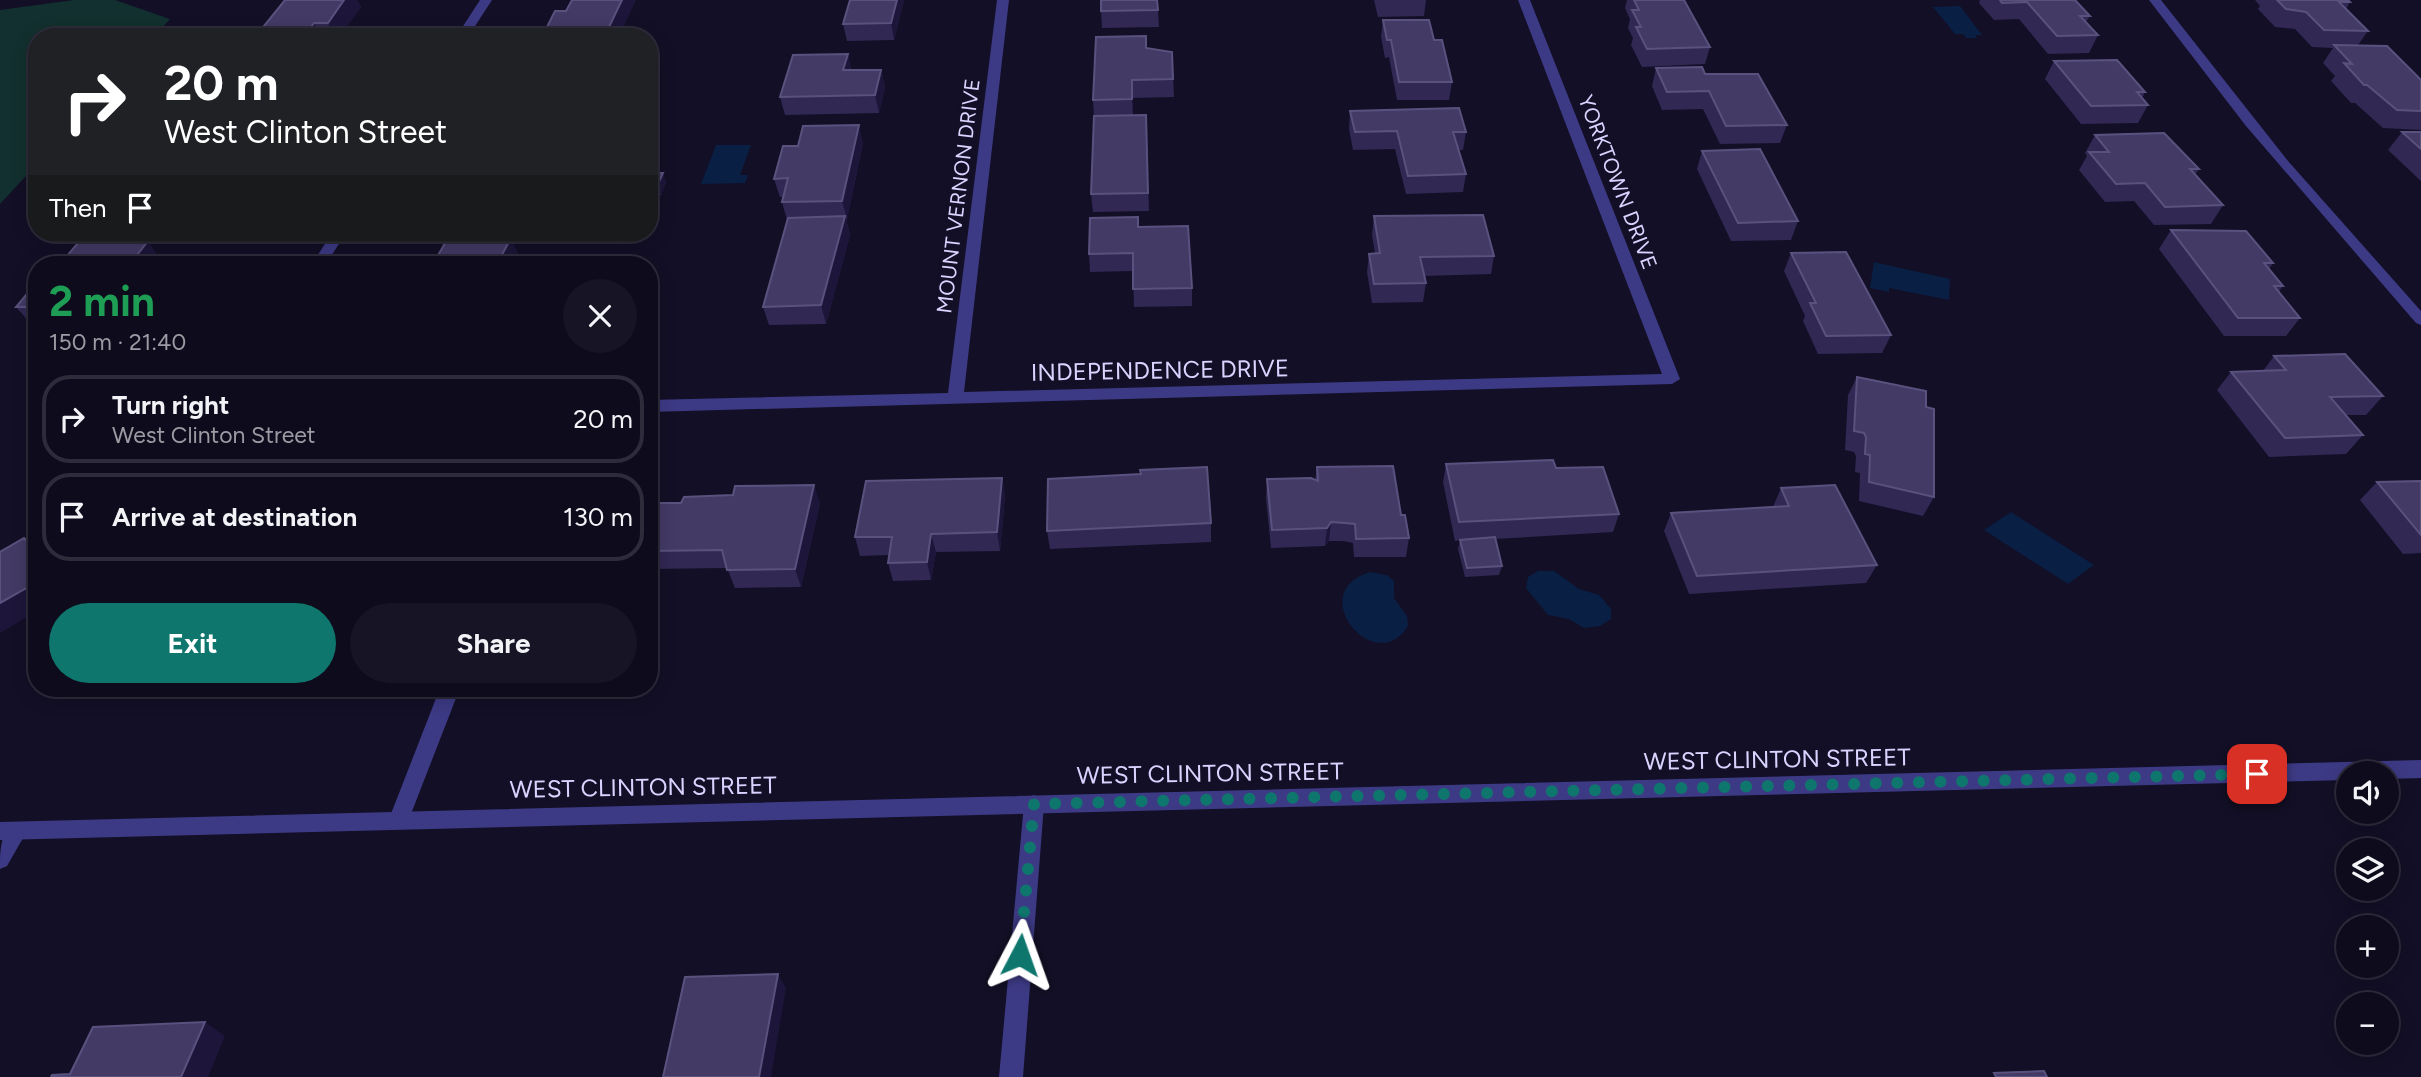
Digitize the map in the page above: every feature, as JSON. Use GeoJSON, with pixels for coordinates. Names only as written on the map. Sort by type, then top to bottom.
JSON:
{"type":"FeatureCollection","features":[{"type":"Feature","properties":{"kind":"street"},"geometry":{"type":"LineString","coordinates":[[468,28],[485,0]]}},
{"type":"Feature","properties":{"kind":"street","name":"MOUNT VERNON DRIVE"},"geometry":{"type":"LineString","coordinates":[[955,398],[1003,0]]}},
{"type":"Feature","properties":{"kind":"street","name":"YORKTOWN DRIVE"},"geometry":{"type":"LineString","coordinates":[[1524,0],[1672,379]]}},
{"type":"Feature","properties":{"kind":"street"},"geometry":{"type":"LineString","coordinates":[[2155,0],[2213,77],[2297,179],[2421,320]]}},
{"type":"Feature","properties":{"kind":"street","name":"INDEPENDENCE DRIVE"},"geometry":{"type":"LineString","coordinates":[[658,406],[1672,379]]}},
{"type":"Feature","properties":{"kind":"street"},"geometry":{"type":"LineString","coordinates":[[398,819],[446,697]]}},
{"type":"Feature","properties":{"kind":"street","name":"WEST CLINTON STREET"},"geometry":{"type":"LineString","coordinates":[[8,831],[2421,769]]}},
{"type":"Feature","properties":{"kind":"street"},"geometry":{"type":"LineString","coordinates":[[1010,1077],[1034,804]]}},
{"type":"Feature","properties":{"kind":"street"},"geometry":{"type":"LineString","coordinates":[[0,859],[8,831]]}},
{"type":"Feature","properties":{"kind":"green space"},"geometry":{"type":"Polygon","coordinates":[[[74,0],[115,0],[170,19],[162,28],[28,28],[28,174],[0,204],[0,10],[74,0]]]}},
{"type":"Feature","properties":{"kind":"water"},"geometry":{"type":"Polygon","coordinates":[[[1960,6],[1982,35],[1966,38],[1963,34],[1955,34],[1933,7],[1960,6]]]}},
{"type":"Feature","properties":{"kind":"water"},"geometry":{"type":"Polygon","coordinates":[[[716,145],[751,145],[740,175],[748,175],[745,183],[701,184],[716,145]]]}},
{"type":"Feature","properties":{"kind":"water"},"geometry":{"type":"Polygon","coordinates":[[[1874,262],[1950,279],[1949,300],[1889,288],[1889,292],[1870,288],[1874,262]]]}},
{"type":"Feature","properties":{"kind":"water"},"geometry":{"type":"Polygon","coordinates":[[[2011,512],[2094,565],[2068,584],[1984,530],[2011,512]]]}},
{"type":"Feature","properties":{"kind":"water"},"geometry":{"type":"Polygon","coordinates":[[[1538,571],[1554,571],[1579,589],[1599,595],[1611,609],[1611,619],[1600,626],[1584,628],[1569,619],[1548,615],[1526,588],[1528,577],[1538,571]]]}},
{"type":"Feature","properties":{"kind":"water"},"geometry":{"type":"Polygon","coordinates":[[[1370,572],[1387,575],[1394,581],[1394,598],[1407,616],[1408,626],[1394,640],[1379,643],[1364,637],[1352,626],[1344,612],[1343,596],[1351,582],[1370,572]]]}},
{"type":"Feature","properties":{"kind":"building"},"geometry":{"type":"Polygon","coordinates":[[[285,0],[344,0],[328,23],[314,23],[310,28],[262,28],[285,0]]]}},
{"type":"Feature","properties":{"kind":"building"},"geometry":{"type":"Polygon","coordinates":[[[572,0],[622,0],[608,28],[546,28],[555,11],[566,11],[572,0]]]}},
{"type":"Feature","properties":{"kind":"building"},"geometry":{"type":"Polygon","coordinates":[[[850,0],[897,0],[891,23],[843,24],[850,0]]]}},
{"type":"Feature","properties":{"kind":"building"},"geometry":{"type":"Polygon","coordinates":[[[1101,0],[1157,0],[1158,10],[1101,11],[1101,0]]]}},
{"type":"Feature","properties":{"kind":"building"},"geometry":{"type":"Polygon","coordinates":[[[1634,0],[1684,0],[1710,47],[1647,49],[1636,27],[1641,27],[1632,10],[1639,10],[1634,0]]]}},
{"type":"Feature","properties":{"kind":"building"},"geometry":{"type":"Polygon","coordinates":[[[2000,0],[2075,0],[2090,16],[2080,16],[2098,35],[2057,36],[2027,2],[2002,3],[2000,0]]]}},
{"type":"Feature","properties":{"kind":"building"},"geometry":{"type":"Polygon","coordinates":[[[2277,0],[2348,0],[2350,2],[2339,2],[2368,31],[2324,30],[2306,12],[2286,9],[2277,0]]]}},
{"type":"Feature","properties":{"kind":"building"},"geometry":{"type":"Polygon","coordinates":[[[1383,20],[1429,20],[1434,40],[1442,40],[1452,82],[1399,82],[1391,40],[1387,40],[1383,20]]]}},
{"type":"Feature","properties":{"kind":"building"},"geometry":{"type":"Polygon","coordinates":[[[1146,36],[1146,48],[1172,52],[1173,79],[1132,80],[1132,99],[1093,100],[1096,37],[1146,36]]]}},
{"type":"Feature","properties":{"kind":"building"},"geometry":{"type":"Polygon","coordinates":[[[2334,45],[2387,46],[2421,80],[2421,111],[2397,110],[2364,85],[2344,63],[2352,64],[2334,45]]]}},
{"type":"Feature","properties":{"kind":"building"},"geometry":{"type":"Polygon","coordinates":[[[848,54],[843,70],[881,70],[875,95],[780,97],[793,55],[848,54]]]}},
{"type":"Feature","properties":{"kind":"building"},"geometry":{"type":"Polygon","coordinates":[[[2117,60],[2145,92],[2137,92],[2148,105],[2091,106],[2054,61],[2117,60]]]}},
{"type":"Feature","properties":{"kind":"building"},"geometry":{"type":"Polygon","coordinates":[[[1702,67],[1705,74],[1758,74],[1787,125],[1726,126],[1709,91],[1667,92],[1656,68],[1702,67]]]}},
{"type":"Feature","properties":{"kind":"building"},"geometry":{"type":"Polygon","coordinates":[[[1459,108],[1466,132],[1453,132],[1466,174],[1408,176],[1397,131],[1355,132],[1350,111],[1459,108]]]}},
{"type":"Feature","properties":{"kind":"building"},"geometry":{"type":"Polygon","coordinates":[[[1146,115],[1148,193],[1091,194],[1094,116],[1146,115]]]}},
{"type":"Feature","properties":{"kind":"building"},"geometry":{"type":"Polygon","coordinates":[[[859,125],[842,201],[782,202],[788,178],[774,179],[783,146],[798,146],[803,126],[859,125]]]}},
{"type":"Feature","properties":{"kind":"building"},"geometry":{"type":"Polygon","coordinates":[[[2402,132],[2421,132],[2421,149],[2402,132]]]}},
{"type":"Feature","properties":{"kind":"building"},"geometry":{"type":"Polygon","coordinates":[[[2164,133],[2199,169],[2190,169],[2223,205],[2165,207],[2145,183],[2116,184],[2089,152],[2109,152],[2095,135],[2164,133]]]}},
{"type":"Feature","properties":{"kind":"building"},"geometry":{"type":"Polygon","coordinates":[[[1760,149],[1798,221],[1738,223],[1702,151],[1760,149]]]}},
{"type":"Feature","properties":{"kind":"building"},"geometry":{"type":"Polygon","coordinates":[[[1483,215],[1494,256],[1420,257],[1426,283],[1374,284],[1369,254],[1380,253],[1374,216],[1483,215]]]}},
{"type":"Feature","properties":{"kind":"building"},"geometry":{"type":"Polygon","coordinates":[[[845,216],[821,305],[763,307],[788,218],[845,216]]]}},
{"type":"Feature","properties":{"kind":"building"},"geometry":{"type":"Polygon","coordinates":[[[1138,217],[1138,227],[1188,226],[1192,288],[1133,289],[1133,253],[1089,254],[1090,218],[1138,217]]]}},
{"type":"Feature","properties":{"kind":"building"},"geometry":{"type":"Polygon","coordinates":[[[2171,230],[2246,231],[2273,263],[2264,263],[2283,286],[2274,286],[2300,318],[2238,318],[2171,230]]]}},
{"type":"Feature","properties":{"kind":"building"},"geometry":{"type":"Polygon","coordinates":[[[147,242],[136,256],[67,256],[78,243],[147,242]]]}},
{"type":"Feature","properties":{"kind":"building"},"geometry":{"type":"Polygon","coordinates":[[[446,242],[509,242],[501,256],[438,256],[446,242]]]}},
{"type":"Feature","properties":{"kind":"building"},"geometry":{"type":"Polygon","coordinates":[[[1846,252],[1891,335],[1826,336],[1810,303],[1816,303],[1791,253],[1846,252]]]}},
{"type":"Feature","properties":{"kind":"building"},"geometry":{"type":"Polygon","coordinates":[[[28,293],[28,307],[16,307],[28,293]]]}},
{"type":"Feature","properties":{"kind":"building"},"geometry":{"type":"Polygon","coordinates":[[[2345,354],[2383,396],[2330,397],[2363,435],[2285,438],[2231,372],[2286,370],[2274,356],[2345,354]]]}},
{"type":"Feature","properties":{"kind":"building"},"geometry":{"type":"Polygon","coordinates":[[[1857,377],[1926,391],[1926,407],[1934,409],[1934,497],[1869,482],[1870,455],[1865,454],[1866,437],[1864,433],[1854,431],[1857,377]]]}},
{"type":"Feature","properties":{"kind":"building"},"geometry":{"type":"Polygon","coordinates":[[[1553,460],[1556,468],[1603,467],[1619,514],[1459,522],[1446,464],[1553,460]]]}},
{"type":"Feature","properties":{"kind":"building"},"geometry":{"type":"Polygon","coordinates":[[[1393,466],[1401,515],[1405,515],[1409,538],[1356,539],[1355,524],[1331,522],[1327,528],[1272,530],[1267,479],[1311,478],[1318,481],[1317,467],[1393,466]]]}},
{"type":"Feature","properties":{"kind":"building"},"geometry":{"type":"Polygon","coordinates":[[[1207,467],[1211,523],[1047,531],[1048,479],[1207,467]]]}},
{"type":"Feature","properties":{"kind":"building"},"geometry":{"type":"Polygon","coordinates":[[[1002,478],[997,532],[931,534],[927,562],[888,563],[892,537],[855,537],[866,481],[1002,478]]]}},
{"type":"Feature","properties":{"kind":"building"},"geometry":{"type":"Polygon","coordinates":[[[2421,481],[2421,535],[2377,482],[2421,481]]]}},
{"type":"Feature","properties":{"kind":"building"},"geometry":{"type":"Polygon","coordinates":[[[814,485],[795,569],[727,570],[722,550],[658,551],[658,503],[681,503],[684,497],[733,495],[735,486],[814,485]]]}},
{"type":"Feature","properties":{"kind":"building"},"geometry":{"type":"Polygon","coordinates":[[[1835,485],[1877,565],[1697,576],[1671,513],[1789,506],[1781,488],[1835,485]]]}},
{"type":"Feature","properties":{"kind":"building"},"geometry":{"type":"Polygon","coordinates":[[[1495,537],[1502,566],[1467,568],[1460,540],[1495,537]]]}},
{"type":"Feature","properties":{"kind":"building"},"geometry":{"type":"Polygon","coordinates":[[[24,538],[28,542],[28,587],[0,603],[0,552],[24,538]]]}},
{"type":"Feature","properties":{"kind":"building"},"geometry":{"type":"Polygon","coordinates":[[[778,974],[759,1077],[663,1077],[685,977],[778,974]]]}},
{"type":"Feature","properties":{"kind":"building"},"geometry":{"type":"Polygon","coordinates":[[[205,1022],[181,1077],[51,1077],[70,1074],[93,1027],[205,1022]]]}},
{"type":"Feature","properties":{"kind":"building"},"geometry":{"type":"Polygon","coordinates":[[[2044,1071],[2047,1077],[1996,1077],[1994,1073],[2044,1071]]]}},
{"type":"Feature","properties":{"kind":"route"},"geometry":{"type":"LineString","coordinates":[[1020,955],[1034,804],[2257,774]]}}]}
